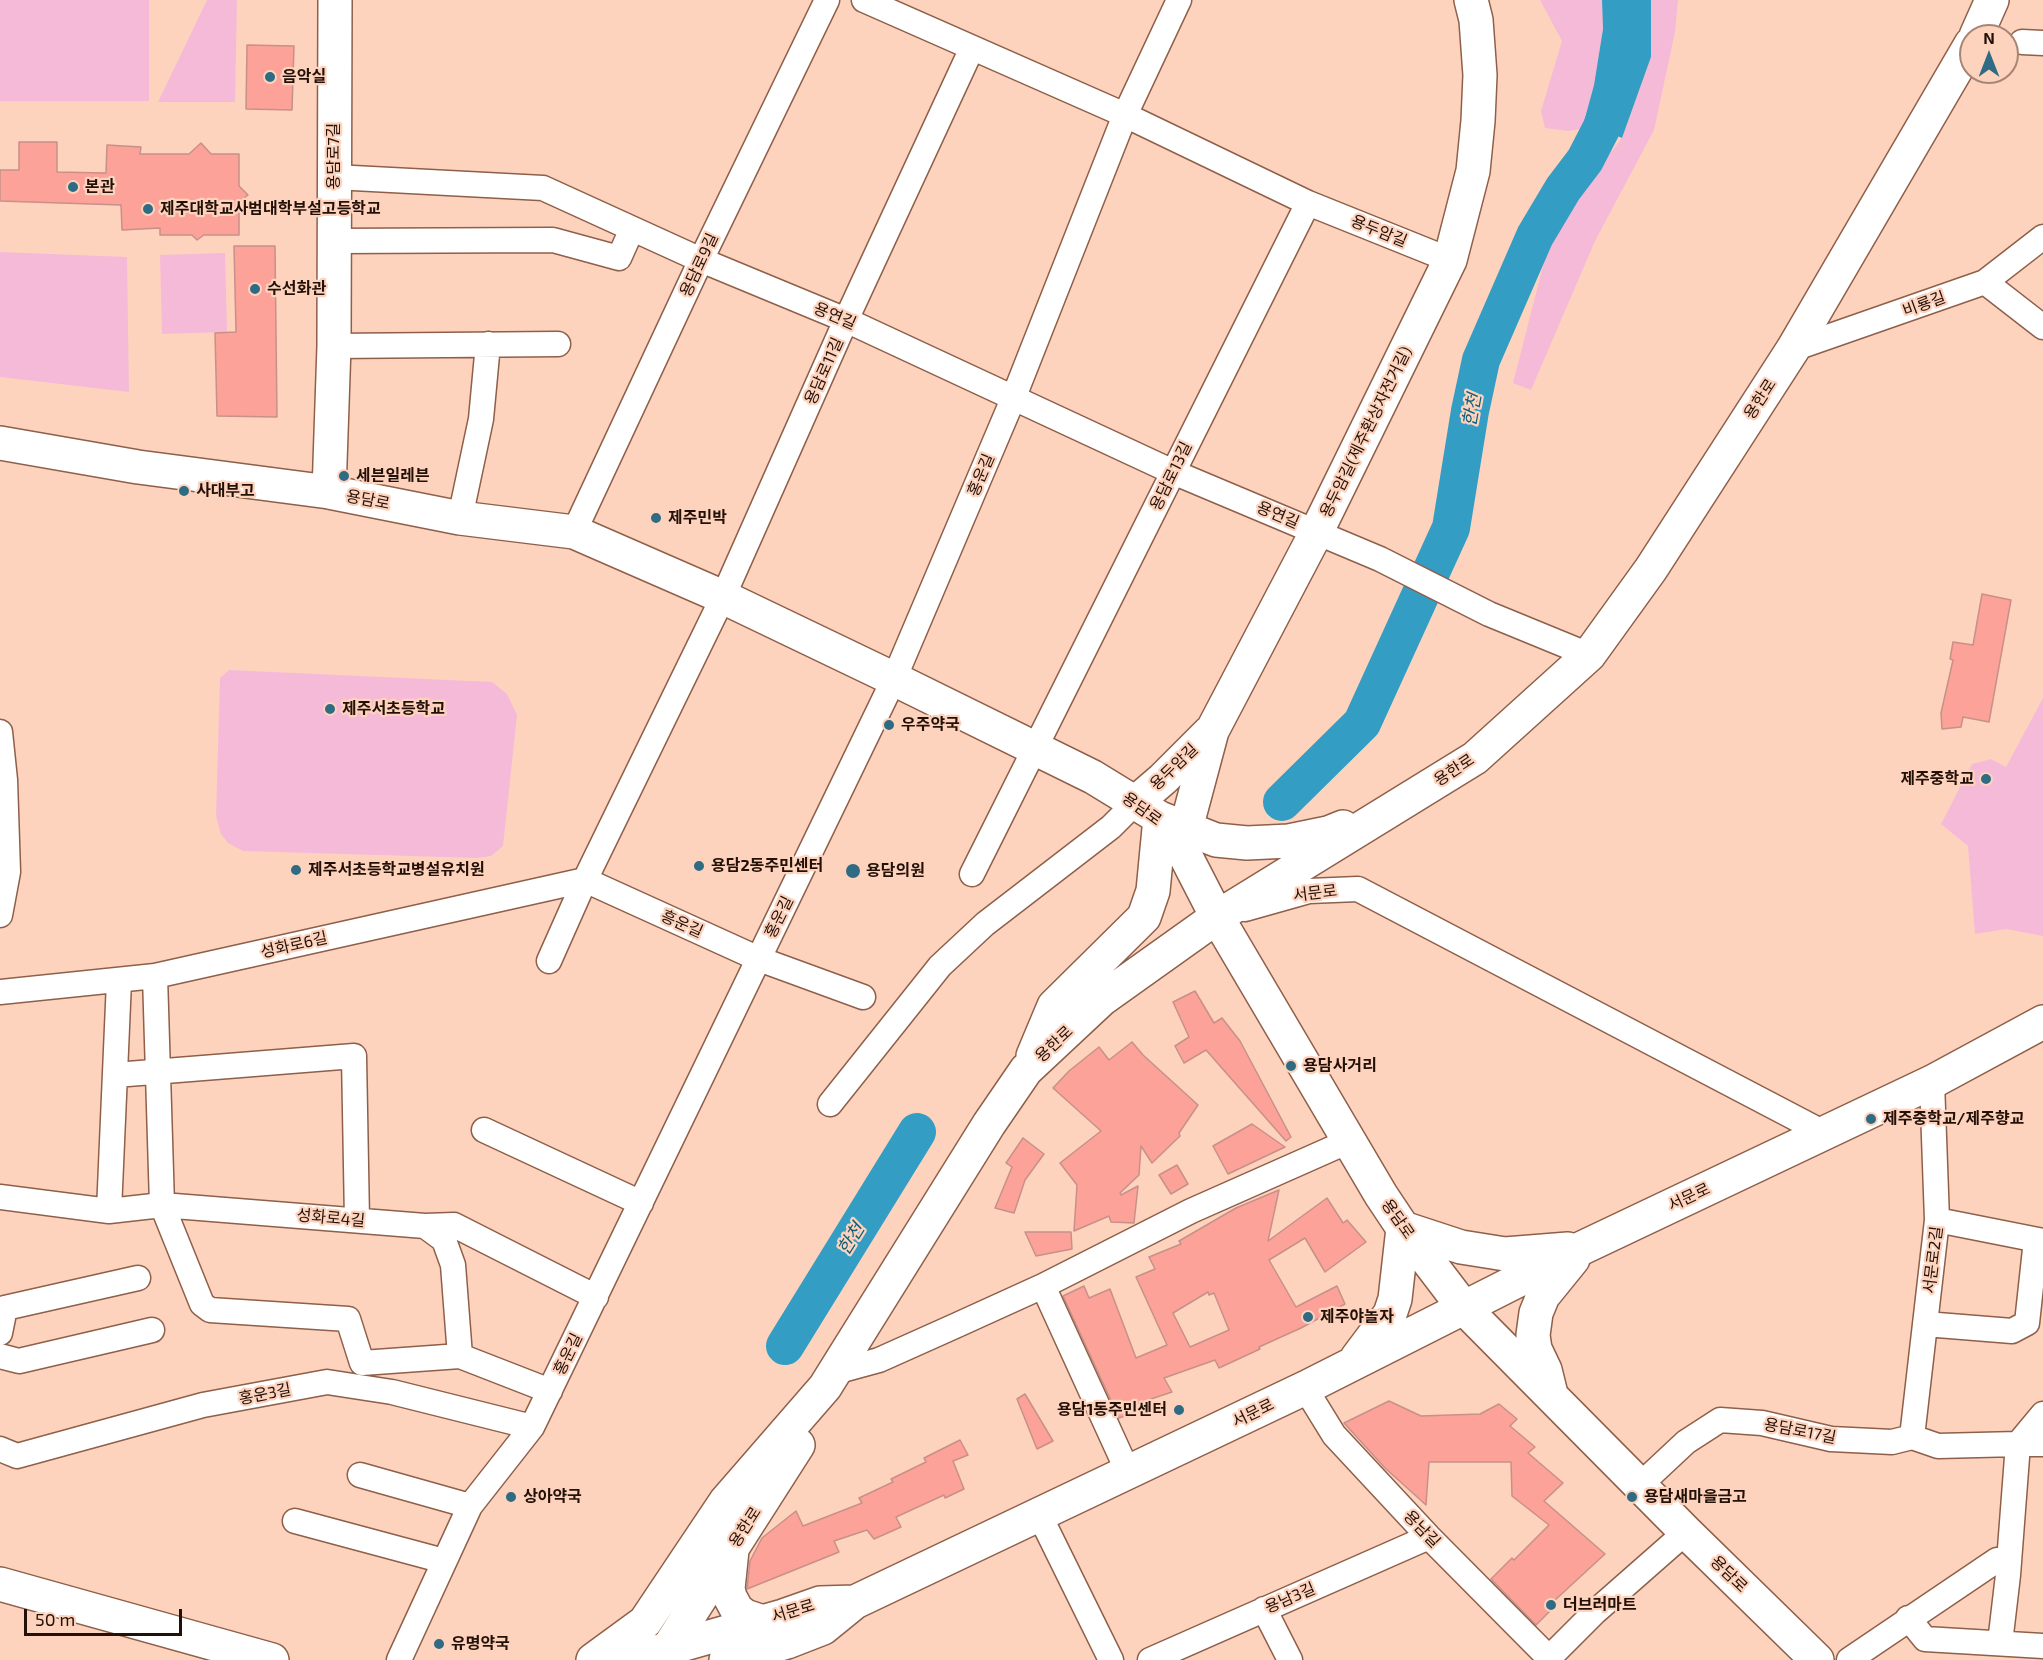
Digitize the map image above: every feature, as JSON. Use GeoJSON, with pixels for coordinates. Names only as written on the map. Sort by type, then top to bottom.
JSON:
{"type":"FeatureCollection","features":[{"type":"Feature","properties":{"kind":"main road","name":"용담로7길"},"geometry":{"type":"LineString","coordinates":[[329,492],[334,346],[335,0]]}},
{"type":"Feature","properties":{"kind":"main road","name":"용두암길(제주환상자전거길)"},"geometry":{"type":"LineString","coordinates":[[1028,1069],[1054,1006],[1144,917],[1153,891],[1166,824],[1317,531],[1450,260],[1473,171],[1478,121],[1480,75],[1476,20],[1471,0]]}},
{"type":"Feature","properties":{"kind":"main road"},"geometry":{"type":"LineString","coordinates":[[1981,24],[1992,0]]}},
{"type":"Feature","properties":{"kind":"main road","name":"용한로"},"geometry":{"type":"LineString","coordinates":[[661,1655],[796,1448],[830,1379],[989,1124],[1028,1069],[1102,999],[1217,917],[1475,758],[1589,655],[1651,569],[1793,349],[1959,65]]}},
{"type":"Feature","properties":{"kind":"main road","name":"용담로"},"geometry":{"type":"LineString","coordinates":[[0,443],[138,467],[329,492],[460,518],[574,532],[723,597],[1093,777],[1166,824],[1217,917],[1349,1141],[1403,1228],[1464,1308],[1686,1532],[1817,1660]]}},
{"type":"Feature","properties":{"kind":"main road","name":"용두암길"},"geometry":{"type":"LineString","coordinates":[[1166,824],[1163,779],[1212,731]]}},
{"type":"Feature","properties":{"kind":"main road"},"geometry":{"type":"LineString","coordinates":[[1166,824],[1216,840],[1247,843],[1289,841],[1329,833],[1398,805]]}},
{"type":"Feature","properties":{"kind":"main road","name":"서문로"},"geometry":{"type":"LineString","coordinates":[[628,1660],[661,1655],[820,1603],[855,1602],[1305,1388],[1582,1248],[1932,1082],[2043,1023]]}},
{"type":"Feature","properties":{"kind":"main road"},"geometry":{"type":"LineString","coordinates":[[1353,1364],[1390,1314],[1393,1306],[1399,1283],[1403,1228],[1461,1247],[1505,1254],[1582,1248]]}},
{"type":"Feature","properties":{"kind":"main road"},"geometry":{"type":"LineString","coordinates":[[1552,1397],[1545,1370],[1535,1349],[1533,1335],[1536,1313],[1543,1296],[1582,1248]]}},
{"type":"Feature","properties":{"kind":"main road","name":"용한로"},"geometry":{"type":"LineString","coordinates":[[593,1660],[632,1634],[645,1622],[726,1501],[830,1379]]}},
{"type":"Feature","properties":{"kind":"main road"},"geometry":{"type":"LineString","coordinates":[[730,1550],[720,1559],[713,1558],[713,1553],[759,1465]]}},
{"type":"Feature","properties":{"kind":"main road"},"geometry":{"type":"LineString","coordinates":[[730,1550],[728,1589],[730,1597],[737,1610],[745,1616],[760,1621]]}},
{"type":"Feature","properties":{"kind":"main road"},"geometry":{"type":"LineString","coordinates":[[0,1584],[272,1660]]}},
{"type":"Feature","properties":{"kind":"main road"},"geometry":{"type":"LineString","coordinates":[[726,1660],[788,1642],[824,1628],[855,1602]]}},
{"type":"Feature","properties":{"kind":"street","name":"용담로9길"},"geometry":{"type":"LineString","coordinates":[[574,532],[827,0]]}},
{"type":"Feature","properties":{"kind":"street"},"geometry":{"type":"LineString","coordinates":[[864,0],[1125,116],[1308,203]]}},
{"type":"Feature","properties":{"kind":"street","name":"홍운길"},"geometry":{"type":"LineString","coordinates":[[399,1660],[470,1506],[532,1427],[894,679],[1013,399],[1125,116],[1179,0]]}},
{"type":"Feature","properties":{"kind":"street","name":"용담로11길"},"geometry":{"type":"LineString","coordinates":[[723,597],[846,320],[972,48]]}},
{"type":"Feature","properties":{"kind":"street","name":"용연길"},"geometry":{"type":"LineString","coordinates":[[334,177],[543,188],[702,260],[846,320],[1173,472],[1380,559],[1489,614],[1589,655]]}},
{"type":"Feature","properties":{"kind":"street","name":"용두암길"},"geometry":{"type":"LineString","coordinates":[[1308,203],[1450,260]]}},
{"type":"Feature","properties":{"kind":"street","name":"용담로13길"},"geometry":{"type":"LineString","coordinates":[[1035,750],[1308,203]]}},
{"type":"Feature","properties":{"kind":"street"},"geometry":{"type":"LineString","coordinates":[[335,241],[554,240],[619,258],[632,229]]}},
{"type":"Feature","properties":{"kind":"street","name":"비룡길"},"geometry":{"type":"LineString","coordinates":[[1793,349],[1985,282],[2043,237]]}},
{"type":"Feature","properties":{"kind":"street"},"geometry":{"type":"LineString","coordinates":[[1985,282],[2043,327]]}},
{"type":"Feature","properties":{"kind":"street"},"geometry":{"type":"LineString","coordinates":[[460,518],[481,418],[488,344]]}},
{"type":"Feature","properties":{"kind":"street"},"geometry":{"type":"LineString","coordinates":[[334,346],[558,345]]}},
{"type":"Feature","properties":{"kind":"street"},"geometry":{"type":"LineString","coordinates":[[549,961],[585,880],[723,597]]}},
{"type":"Feature","properties":{"kind":"street"},"geometry":{"type":"LineString","coordinates":[[0,732],[8,872],[0,915]]}},
{"type":"Feature","properties":{"kind":"street"},"geometry":{"type":"LineString","coordinates":[[972,874],[1035,750]]}},
{"type":"Feature","properties":{"kind":"street"},"geometry":{"type":"LineString","coordinates":[[830,1104],[940,966],[985,924],[1112,827],[1166,824]]}},
{"type":"Feature","properties":{"kind":"street","name":"흥운길"},"geometry":{"type":"LineString","coordinates":[[585,880],[759,959],[863,997]]}},
{"type":"Feature","properties":{"kind":"street","name":"성화로6길"},"geometry":{"type":"LineString","coordinates":[[0,992],[155,976],[585,880]]}},
{"type":"Feature","properties":{"kind":"street","name":"서문로"},"geometry":{"type":"LineString","coordinates":[[1217,917],[1309,891],[1358,889],[1824,1133]]}},
{"type":"Feature","properties":{"kind":"street"},"geometry":{"type":"LineString","coordinates":[[155,976],[162,1205],[202,1304],[210,1310],[348,1318],[362,1363],[460,1356],[550,1391]]}},
{"type":"Feature","properties":{"kind":"street"},"geometry":{"type":"LineString","coordinates":[[109,1211],[119,981]]}},
{"type":"Feature","properties":{"kind":"street"},"geometry":{"type":"LineString","coordinates":[[115,1074],[354,1056],[357,1220]]}},
{"type":"Feature","properties":{"kind":"street","name":"서문로2길"},"geometry":{"type":"LineString","coordinates":[[1912,1437],[1937,1220],[1932,1082]]}},
{"type":"Feature","properties":{"kind":"street"},"geometry":{"type":"LineString","coordinates":[[484,1130],[641,1203]]}},
{"type":"Feature","properties":{"kind":"street"},"geometry":{"type":"LineString","coordinates":[[830,1379],[879,1360],[1043,1286],[1191,1211],[1349,1141]]}},
{"type":"Feature","properties":{"kind":"street","name":"성화로4길"},"geometry":{"type":"LineString","coordinates":[[0,1197],[109,1211],[162,1205],[425,1226],[454,1225],[596,1297]]}},
{"type":"Feature","properties":{"kind":"street"},"geometry":{"type":"LineString","coordinates":[[1925,1324],[2012,1331],[2022,1327],[2027,1323],[2040,1240],[1937,1220]]}},
{"type":"Feature","properties":{"kind":"street"},"geometry":{"type":"LineString","coordinates":[[425,1226],[444,1240],[453,1265],[460,1356]]}},
{"type":"Feature","properties":{"kind":"street"},"geometry":{"type":"LineString","coordinates":[[0,1333],[5,1308],[138,1278]]}},
{"type":"Feature","properties":{"kind":"street"},"geometry":{"type":"LineString","coordinates":[[1043,1286],[1128,1473]]}},
{"type":"Feature","properties":{"kind":"street"},"geometry":{"type":"LineString","coordinates":[[0,1356],[19,1361],[152,1330]]}},
{"type":"Feature","properties":{"kind":"street","name":"홍운3길"},"geometry":{"type":"LineString","coordinates":[[0,1449],[17,1456],[203,1405],[327,1382],[392,1392],[532,1427]]}},
{"type":"Feature","properties":{"kind":"street","name":"용남길"},"geometry":{"type":"LineString","coordinates":[[1305,1388],[1334,1436],[1429,1537],[1550,1659]]}},
{"type":"Feature","properties":{"kind":"street"},"geometry":{"type":"LineString","coordinates":[[2000,1643],[2018,1444],[2043,1414]]}},
{"type":"Feature","properties":{"kind":"street","name":"용담로17길"},"geometry":{"type":"LineString","coordinates":[[1640,1485],[1686,1442],[1719,1420],[1762,1423],[1831,1439],[1892,1442],[1912,1437],[1938,1446],[2043,1444]]}},
{"type":"Feature","properties":{"kind":"street"},"geometry":{"type":"LineString","coordinates":[[360,1475],[470,1506]]}},
{"type":"Feature","properties":{"kind":"street"},"geometry":{"type":"LineString","coordinates":[[1039,1514],[1111,1660]]}},
{"type":"Feature","properties":{"kind":"street"},"geometry":{"type":"LineString","coordinates":[[295,1521],[444,1561]]}},
{"type":"Feature","properties":{"kind":"street"},"geometry":{"type":"LineString","coordinates":[[1550,1659],[1595,1612],[1686,1532]]}},
{"type":"Feature","properties":{"kind":"street","name":"용남3길"},"geometry":{"type":"LineString","coordinates":[[1150,1660],[1429,1537]]}},
{"type":"Feature","properties":{"kind":"street"},"geometry":{"type":"LineString","coordinates":[[1849,1660],[1997,1560],[2009,1559]]}},
{"type":"Feature","properties":{"kind":"street"},"geometry":{"type":"LineString","coordinates":[[1264,1609],[1290,1660]]}},
{"type":"Feature","properties":{"kind":"street"},"geometry":{"type":"LineString","coordinates":[[1908,1618],[1925,1639],[2043,1646]]}},
{"type":"Feature","properties":{"kind":"shaded area"},"geometry":{"type":"Polygon","coordinates":[[[0,0],[149,0],[149,101],[0,101],[0,0]]]}},
{"type":"Feature","properties":{"kind":"shaded area"},"geometry":{"type":"Polygon","coordinates":[[[207,0],[237,0],[235,102],[158,102],[207,0]]]}},
{"type":"Feature","properties":{"kind":"shaded area"},"geometry":{"type":"Polygon","coordinates":[[[1540,0],[1602,0],[1603,29],[1594,85],[1582,129],[1568,131],[1545,128],[1541,111],[1562,41],[1540,0]]]}},
{"type":"Feature","properties":{"kind":"shaded area"},"geometry":{"type":"Polygon","coordinates":[[[1651,0],[1678,0],[1675,32],[1654,130],[1595,241],[1531,390],[1513,383],[1553,227],[1622,138],[1651,57],[1651,0]]]}},
{"type":"Feature","properties":{"kind":"shaded area"},"geometry":{"type":"Polygon","coordinates":[[[0,252],[127,257],[129,392],[0,377],[0,252]]]}},
{"type":"Feature","properties":{"kind":"shaded area"},"geometry":{"type":"Polygon","coordinates":[[[225,253],[227,332],[162,334],[160,255],[225,253]]]}},
{"type":"Feature","properties":{"kind":"shaded area"},"geometry":{"type":"Polygon","coordinates":[[[229,670],[492,682],[507,694],[517,715],[503,846],[491,856],[477,858],[243,851],[228,843],[221,834],[216,816],[220,678],[229,670]]]}},
{"type":"Feature","properties":{"kind":"shaded area"},"geometry":{"type":"Polygon","coordinates":[[[2043,698],[2043,936],[2006,929],[1975,934],[1968,846],[1941,824],[1972,764],[1991,759],[2006,767],[2043,698]]]}},
{"type":"Feature","properties":{"kind":"water"},"geometry":{"type":"Polygon","coordinates":[[[1602,0],[1651,0],[1651,57],[1622,138],[1601,129],[1582,129],[1594,85],[1603,29],[1602,0]]]}},
{"type":"Feature","properties":{"kind":"building","name":"음악실"},"geometry":{"type":"Polygon","coordinates":[[[247,45],[294,46],[292,110],[246,109],[247,45]]]}},
{"type":"Feature","properties":{"kind":"building"},"geometry":{"type":"Polygon","coordinates":[[[19,142],[57,142],[57,172],[106,173],[107,145],[141,147],[140,154],[189,154],[201,143],[211,154],[239,154],[239,186],[248,195],[239,202],[239,235],[204,235],[197,240],[192,235],[160,235],[160,228],[122,230],[121,205],[0,201],[0,170],[19,170],[19,142]]]}},
{"type":"Feature","properties":{"kind":"building","name":"수선화관"},"geometry":{"type":"Polygon","coordinates":[[[234,246],[275,246],[277,417],[217,416],[215,333],[236,332],[234,246]]]}},
{"type":"Feature","properties":{"kind":"building"},"geometry":{"type":"Polygon","coordinates":[[[1982,594],[2011,600],[1989,722],[1963,717],[1961,727],[1942,729],[1941,713],[1953,660],[1950,659],[1953,642],[1973,645],[1982,594]]]}},
{"type":"Feature","properties":{"kind":"building"},"geometry":{"type":"Polygon","coordinates":[[[1195,991],[1214,1023],[1222,1018],[1240,1041],[1291,1137],[1286,1141],[1206,1050],[1184,1063],[1175,1046],[1189,1037],[1173,1002],[1195,991]]]}},
{"type":"Feature","properties":{"kind":"building"},"geometry":{"type":"Polygon","coordinates":[[[1132,1042],[1143,1055],[1198,1105],[1179,1133],[1180,1136],[1152,1163],[1141,1146],[1139,1175],[1120,1193],[1121,1195],[1138,1186],[1134,1223],[1111,1222],[1109,1216],[1074,1231],[1077,1185],[1060,1163],[1101,1131],[1053,1088],[1069,1071],[1099,1047],[1109,1060],[1132,1042]]]}},
{"type":"Feature","properties":{"kind":"building"},"geometry":{"type":"Polygon","coordinates":[[[1252,1124],[1285,1147],[1228,1174],[1213,1146],[1252,1124]]]}},
{"type":"Feature","properties":{"kind":"building"},"geometry":{"type":"Polygon","coordinates":[[[1023,1138],[1044,1154],[1025,1180],[1014,1213],[995,1208],[1012,1167],[1006,1163],[1023,1138]]]}},
{"type":"Feature","properties":{"kind":"building"},"geometry":{"type":"Polygon","coordinates":[[[1177,1165],[1188,1184],[1171,1194],[1159,1175],[1177,1165]]]}},
{"type":"Feature","properties":{"kind":"building"},"geometry":{"type":"Polygon","coordinates":[[[1279,1190],[1268,1241],[1327,1198],[1343,1223],[1347,1220],[1366,1242],[1325,1272],[1305,1238],[1269,1260],[1296,1307],[1337,1286],[1345,1304],[1219,1368],[1215,1360],[1164,1378],[1172,1392],[1133,1405],[1136,1412],[1119,1418],[1063,1296],[1084,1286],[1089,1298],[1110,1289],[1136,1358],[1167,1345],[1136,1277],[1155,1269],[1149,1257],[1181,1244],[1179,1241],[1236,1208],[1279,1190]],[[1208,1292],[1173,1313],[1190,1347],[1229,1330],[1214,1293],[1209,1295],[1208,1292]]]}},
{"type":"Feature","properties":{"kind":"building"},"geometry":{"type":"Polygon","coordinates":[[[1025,1232],[1071,1232],[1072,1249],[1036,1256],[1025,1232]]]}},
{"type":"Feature","properties":{"kind":"building"},"geometry":{"type":"Polygon","coordinates":[[[1025,1394],[1053,1441],[1037,1449],[1017,1399],[1025,1394]]]}},
{"type":"Feature","properties":{"kind":"building"},"geometry":{"type":"Polygon","coordinates":[[[1389,1401],[1421,1416],[1480,1414],[1499,1404],[1517,1419],[1510,1426],[1535,1447],[1528,1453],[1563,1483],[1544,1501],[1605,1554],[1554,1601],[1557,1604],[1536,1625],[1491,1579],[1549,1525],[1512,1496],[1511,1462],[1429,1462],[1426,1505],[1385,1468],[1344,1423],[1389,1401]]]}},
{"type":"Feature","properties":{"kind":"building"},"geometry":{"type":"Polygon","coordinates":[[[960,1440],[968,1455],[953,1461],[964,1489],[945,1498],[944,1495],[896,1517],[901,1527],[874,1539],[867,1530],[834,1541],[839,1552],[747,1589],[750,1561],[762,1538],[796,1511],[803,1526],[862,1503],[859,1498],[893,1482],[891,1479],[926,1462],[924,1458],[960,1440]]]}},
{"type":"Feature","properties":{"kind":"waterway","name":"한천"},"geometry":{"type":"LineString","coordinates":[[1282,802],[1362,723],[1451,528],[1470,411],[1481,360],[1535,236],[1563,189],[1585,160],[1601,129],[1629,59],[1628,0]]}},
{"type":"Feature","properties":{"kind":"waterway","name":"한천"},"geometry":{"type":"LineString","coordinates":[[785,1346],[917,1132]]}},
{"type":"Feature","properties":{"kind":"place","name":"음악실"},"geometry":{"type":"Point","coordinates":[270,77]}},
{"type":"Feature","properties":{"kind":"place","name":"본관"},"geometry":{"type":"Point","coordinates":[73,187]}},
{"type":"Feature","properties":{"kind":"place","name":"제주대학교사범대학부설고등학교"},"geometry":{"type":"Point","coordinates":[148,209]}},
{"type":"Feature","properties":{"kind":"place","name":"수선화관"},"geometry":{"type":"Point","coordinates":[255,289]}},
{"type":"Feature","properties":{"kind":"place","name":"세븐일레븐"},"geometry":{"type":"Point","coordinates":[344,476]}},
{"type":"Feature","properties":{"kind":"place","name":"사대부고"},"geometry":{"type":"Point","coordinates":[184,491]}},
{"type":"Feature","properties":{"kind":"place","name":"제주민박"},"geometry":{"type":"Point","coordinates":[656,518]}},
{"type":"Feature","properties":{"kind":"place","name":"제주서초등학교"},"geometry":{"type":"Point","coordinates":[330,709]}},
{"type":"Feature","properties":{"kind":"place","name":"우주약국"},"geometry":{"type":"Point","coordinates":[889,725]}},
{"type":"Feature","properties":{"kind":"place","name":"제주중학교"},"geometry":{"type":"Point","coordinates":[1986,779]}},
{"type":"Feature","properties":{"kind":"place","name":"용담2동주민센터"},"geometry":{"type":"Point","coordinates":[699,866]}},
{"type":"Feature","properties":{"kind":"place","name":"제주서초등학교병설유치원"},"geometry":{"type":"Point","coordinates":[296,870]}},
{"type":"Feature","properties":{"kind":"place","name":"용담의원"},"geometry":{"type":"Point","coordinates":[853,871]}},
{"type":"Feature","properties":{"kind":"place","name":"용담사거리"},"geometry":{"type":"Point","coordinates":[1291,1066]}},
{"type":"Feature","properties":{"kind":"place","name":"제주중학교/제주향교"},"geometry":{"type":"Point","coordinates":[1871,1119]}},
{"type":"Feature","properties":{"kind":"place","name":"제주야놀자"},"geometry":{"type":"Point","coordinates":[1308,1317]}},
{"type":"Feature","properties":{"kind":"place","name":"용담1동주민센터"},"geometry":{"type":"Point","coordinates":[1179,1410]}},
{"type":"Feature","properties":{"kind":"place","name":"상아약국"},"geometry":{"type":"Point","coordinates":[511,1497]}},
{"type":"Feature","properties":{"kind":"place","name":"용담새마을금고"},"geometry":{"type":"Point","coordinates":[1632,1497]}},
{"type":"Feature","properties":{"kind":"place","name":"더브러마트"},"geometry":{"type":"Point","coordinates":[1551,1605]}},
{"type":"Feature","properties":{"kind":"place","name":"유명약국"},"geometry":{"type":"Point","coordinates":[439,1644]}}]}
